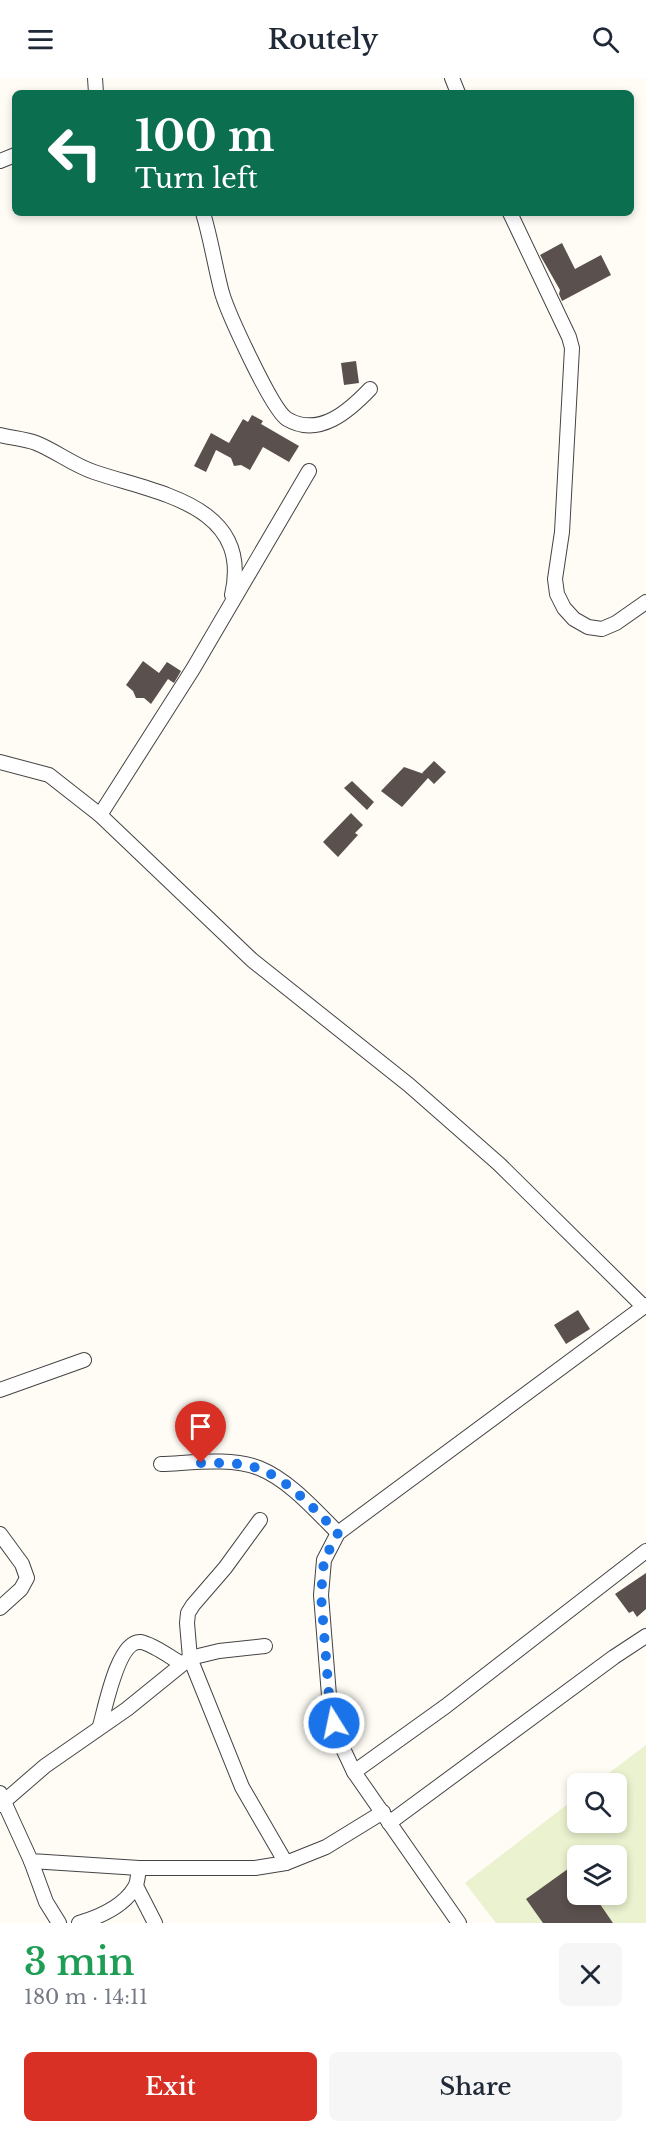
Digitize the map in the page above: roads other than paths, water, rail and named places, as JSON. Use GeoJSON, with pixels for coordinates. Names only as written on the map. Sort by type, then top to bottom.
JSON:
{"type":"FeatureCollection","features":[{"type":"Feature","properties":{"kind":"street"},"geometry":{"type":"LineString","coordinates":[[204,216],[222,295],[281,414],[292,421],[304,424],[326,423],[350,410],[370,389]]}},
{"type":"Feature","properties":{"kind":"street"},"geometry":{"type":"LineString","coordinates":[[511,216],[569,337],[572,348],[562,532],[555,579],[557,594],[564,608],[574,619],[588,627],[602,629],[616,623],[646,602]]}},
{"type":"Feature","properties":{"kind":"street"},"geometry":{"type":"LineString","coordinates":[[0,435],[35,443],[91,471],[182,500],[205,512],[216,523],[232,550],[236,565],[230,603]]}},
{"type":"Feature","properties":{"kind":"street"},"geometry":{"type":"LineString","coordinates":[[100,815],[193,669],[309,471]]}},
{"type":"Feature","properties":{"kind":"street"},"geometry":{"type":"LineString","coordinates":[[0,762],[49,775],[100,815],[252,960],[409,1085],[499,1164],[645,1306],[338,1533],[324,1560],[321,1595],[330,1708],[338,1737],[354,1772],[459,1923]]}},
{"type":"Feature","properties":{"kind":"street"},"geometry":{"type":"LineString","coordinates":[[0,1390],[84,1360]]}},
{"type":"Feature","properties":{"kind":"street"},"geometry":{"type":"LineString","coordinates":[[161,1464],[240,1464],[259,1468],[279,1480],[310,1505],[338,1533]]}},
{"type":"Feature","properties":{"kind":"street"},"geometry":{"type":"LineString","coordinates":[[260,1520],[188,1613],[186,1661],[242,1787],[286,1863]]}},
{"type":"Feature","properties":{"kind":"street"},"geometry":{"type":"LineString","coordinates":[[0,1534],[22,1564],[27,1578],[21,1589],[0,1608]]}},
{"type":"Feature","properties":{"kind":"street"},"geometry":{"type":"LineString","coordinates":[[354,1772],[446,1706],[646,1551]]}},
{"type":"Feature","properties":{"kind":"street"},"geometry":{"type":"LineString","coordinates":[[31,1861],[139,1868],[255,1868],[286,1863],[326,1847],[386,1817],[646,1636]]}},
{"type":"Feature","properties":{"kind":"street"},"geometry":{"type":"LineString","coordinates":[[100,1726],[114,1673],[125,1651],[132,1644],[139,1642],[186,1661]]}},
{"type":"Feature","properties":{"kind":"street"},"geometry":{"type":"LineString","coordinates":[[59,1923],[46,1902],[31,1861],[1,1800],[100,1726],[127,1709],[186,1661],[219,1651],[265,1646]]}},
{"type":"Feature","properties":{"kind":"street"},"geometry":{"type":"LineString","coordinates":[[79,1923],[99,1917],[117,1906],[136,1886],[139,1868]]}},
{"type":"Feature","properties":{"kind":"street"},"geometry":{"type":"LineString","coordinates":[[136,1886],[155,1923]]}}]}
